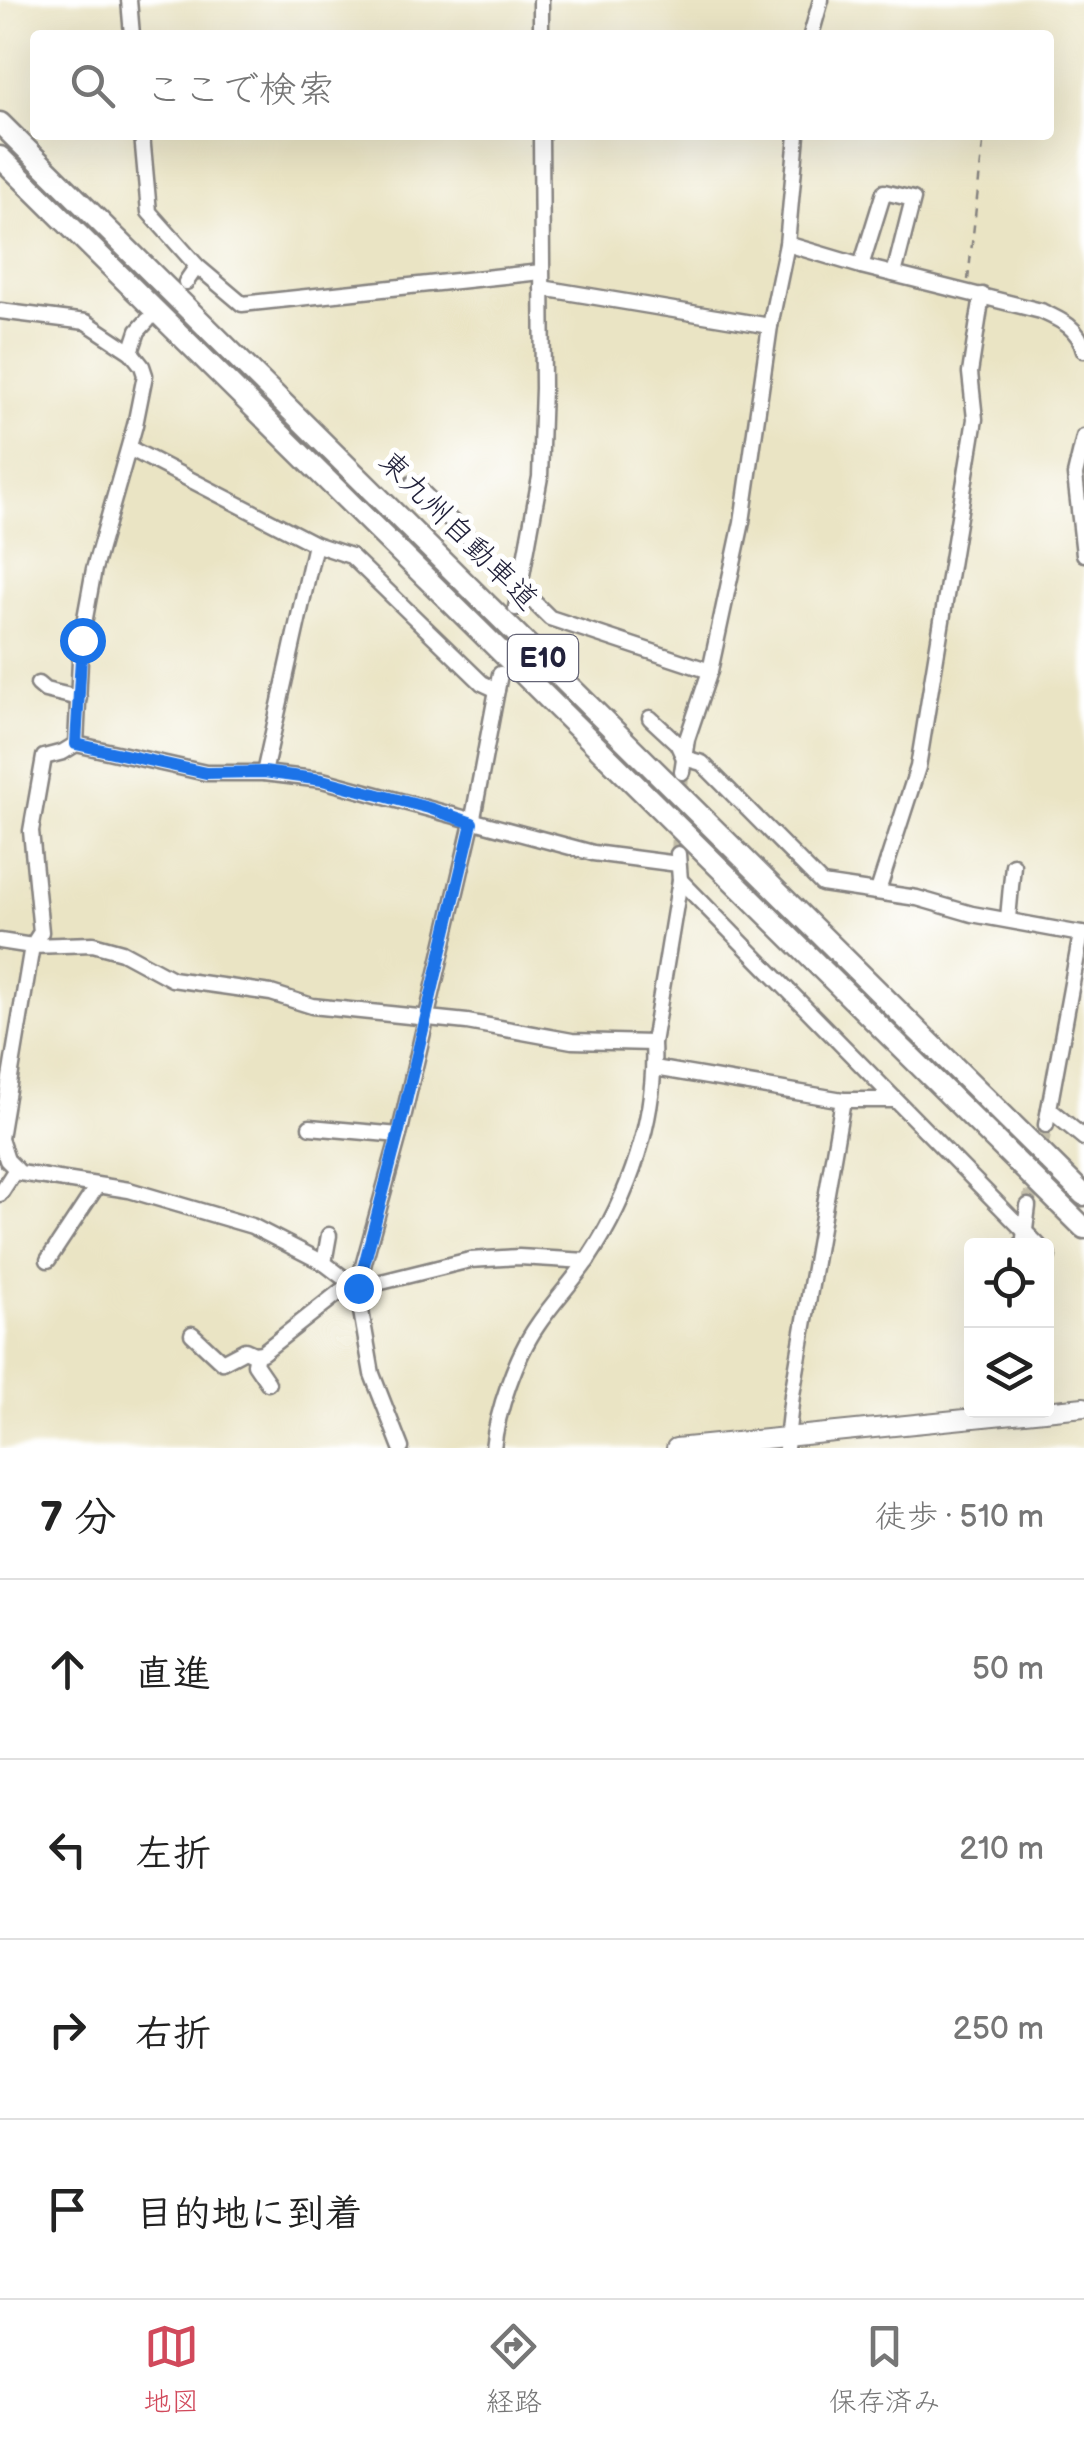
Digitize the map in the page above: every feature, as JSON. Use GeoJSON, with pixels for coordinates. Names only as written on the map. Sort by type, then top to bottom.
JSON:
{"type":"FeatureCollection","features":[{"type":"Feature","properties":{"kind":"highway","name":"東九州自動車道"},"geometry":{"type":"LineString","coordinates":[[0,124],[1084,1195]]}},
{"type":"Feature","properties":{"kind":"highway","name":"東九州自動車道"},"geometry":{"type":"LineString","coordinates":[[0,156],[1084,1228]]}},
{"type":"Feature","properties":{"kind":"main road"},"geometry":{"type":"LineString","coordinates":[[1054,1410],[1084,1408]]}},
{"type":"Feature","properties":{"kind":"main road"},"geometry":{"type":"LineString","coordinates":[[676,1448],[786,1442],[965,1418]]}},
{"type":"Feature","properties":{"kind":"street"},"geometry":{"type":"LineString","coordinates":[[129,0],[132,30]]}},
{"type":"Feature","properties":{"kind":"street"},"geometry":{"type":"LineString","coordinates":[[541,0],[541,30]]}},
{"type":"Feature","properties":{"kind":"street"},"geometry":{"type":"LineString","coordinates":[[812,30],[821,0]]}},
{"type":"Feature","properties":{"kind":"street"},"geometry":{"type":"LineString","coordinates":[[143,140],[150,212],[197,266],[242,304],[541,272]]}},
{"type":"Feature","properties":{"kind":"street"},"geometry":{"type":"LineString","coordinates":[[516,608],[540,477],[544,388],[541,140]]}},
{"type":"Feature","properties":{"kind":"street"},"geometry":{"type":"LineString","coordinates":[[683,765],[710,671],[742,522],[770,326],[787,244],[797,140]]}},
{"type":"Feature","properties":{"kind":"street"},"geometry":{"type":"LineString","coordinates":[[861,266],[884,192],[913,200],[894,274]]}},
{"type":"Feature","properties":{"kind":"street"},"geometry":{"type":"LineString","coordinates":[[787,244],[1041,310],[1066,322],[1081,338],[1084,350]]}},
{"type":"Feature","properties":{"kind":"street"},"geometry":{"type":"LineString","coordinates":[[186,282],[197,266]]}},
{"type":"Feature","properties":{"kind":"street"},"geometry":{"type":"LineString","coordinates":[[542,288],[770,326]]}},
{"type":"Feature","properties":{"kind":"street"},"geometry":{"type":"LineString","coordinates":[[878,891],[918,767],[974,419],[970,373],[976,293]]}},
{"type":"Feature","properties":{"kind":"street"},"geometry":{"type":"LineString","coordinates":[[0,311],[86,322],[131,352],[145,375],[94,570],[82,640],[76,744]]}},
{"type":"Feature","properties":{"kind":"street"},"geometry":{"type":"LineString","coordinates":[[131,352],[138,331],[148,320]]}},
{"type":"Feature","properties":{"kind":"street"},"geometry":{"type":"LineString","coordinates":[[1084,437],[1076,475],[1084,554]]}},
{"type":"Feature","properties":{"kind":"street"},"geometry":{"type":"LineString","coordinates":[[129,448],[314,544],[350,556],[482,682],[497,690]]}},
{"type":"Feature","properties":{"kind":"street"},"geometry":{"type":"LineString","coordinates":[[414,484],[550,618],[710,671]]}},
{"type":"Feature","properties":{"kind":"street"},"geometry":{"type":"LineString","coordinates":[[264,772],[314,544]]}},
{"type":"Feature","properties":{"kind":"street"},"geometry":{"type":"LineString","coordinates":[[402,1448],[372,1374],[354,1285],[398,1135],[472,823],[500,674]]}},
{"type":"Feature","properties":{"kind":"street"},"geometry":{"type":"LineString","coordinates":[[38,684],[45,690],[78,698]]}},
{"type":"Feature","properties":{"kind":"street"},"geometry":{"type":"LineString","coordinates":[[650,718],[676,742],[683,765]]}},
{"type":"Feature","properties":{"kind":"street"},"geometry":{"type":"LineString","coordinates":[[354,1285],[324,1262],[252,1226],[130,1190],[20,1173],[7,1160],[0,1138],[2,1114],[32,946],[41,932],[32,830],[44,757],[76,744],[206,773],[264,772],[322,780],[592,853],[678,859],[680,880],[638,1160],[615,1214],[587,1261],[523,1349],[494,1448]]}},
{"type":"Feature","properties":{"kind":"street"},"geometry":{"type":"LineString","coordinates":[[683,765],[702,763],[822,884],[916,898],[972,914],[1083,934],[1077,996],[1047,1117],[1084,1138]]}},
{"type":"Feature","properties":{"kind":"street"},"geometry":{"type":"LineString","coordinates":[[1008,918],[1013,865]]}},
{"type":"Feature","properties":{"kind":"street"},"geometry":{"type":"LineString","coordinates":[[680,880],[1024,1238]]}},
{"type":"Feature","properties":{"kind":"street"},"geometry":{"type":"LineString","coordinates":[[0,941],[32,946],[93,944],[122,952],[172,979],[272,992],[312,1006],[467,1022],[572,1042],[653,1043]]}},
{"type":"Feature","properties":{"kind":"street"},"geometry":{"type":"LineString","coordinates":[[654,1068],[843,1100],[895,1100]]}},
{"type":"Feature","properties":{"kind":"street"},"geometry":{"type":"LineString","coordinates":[[786,1442],[843,1100]]}},
{"type":"Feature","properties":{"kind":"street"},"geometry":{"type":"LineString","coordinates":[[310,1127],[398,1135]]}},
{"type":"Feature","properties":{"kind":"street"},"geometry":{"type":"LineString","coordinates":[[0,1194],[16,1169]]}},
{"type":"Feature","properties":{"kind":"street"},"geometry":{"type":"LineString","coordinates":[[48,1260],[97,1186]]}},
{"type":"Feature","properties":{"kind":"street"},"geometry":{"type":"LineString","coordinates":[[1024,1238],[1028,1206]]}},
{"type":"Feature","properties":{"kind":"street"},"geometry":{"type":"LineString","coordinates":[[324,1262],[328,1235]]}},
{"type":"Feature","properties":{"kind":"street"},"geometry":{"type":"LineString","coordinates":[[192,1334],[222,1362],[244,1350],[262,1353],[354,1285],[470,1260],[519,1257],[587,1261]]}},
{"type":"Feature","properties":{"kind":"street"},"geometry":{"type":"LineString","coordinates":[[257,1354],[255,1364],[268,1383]]}},
{"type":"Feature","properties":{"kind":"path"},"geometry":{"type":"LineString","coordinates":[[976,293],[967,267],[983,140]]}},
{"type":"Feature","properties":{"kind":"tunnel"},"geometry":{"type":"LineString","coordinates":[[678,854],[682,772]]}},
{"type":"Feature","properties":{"kind":"tunnel"},"geometry":{"type":"LineString","coordinates":[[1028,1206],[1046,1125]]}},
{"type":"Feature","properties":{"kind":"route"},"geometry":{"type":"LineString","coordinates":[[82,640],[76,744],[206,773],[264,772],[322,780],[472,823],[358,1288]]}}]}
